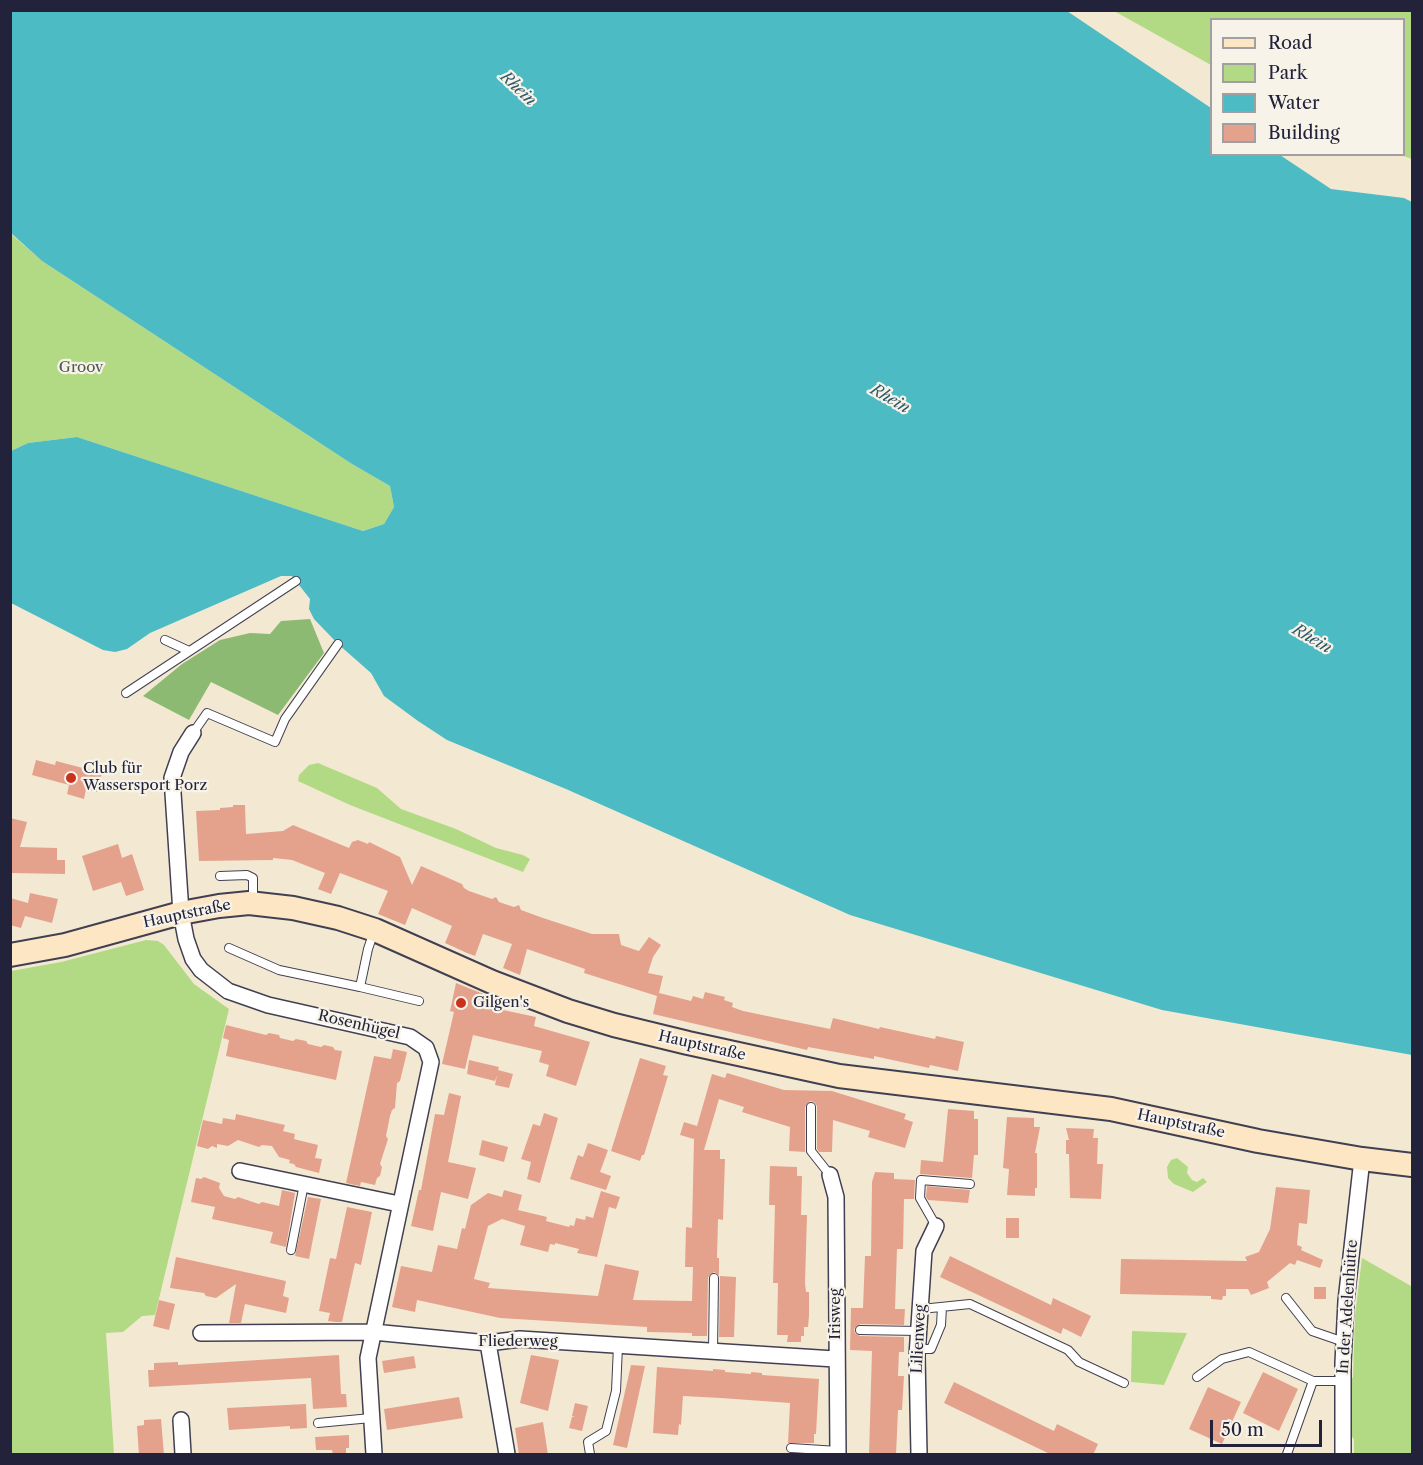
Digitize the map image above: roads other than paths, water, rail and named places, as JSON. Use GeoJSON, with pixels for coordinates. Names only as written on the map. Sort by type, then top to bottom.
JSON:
{"type":"FeatureCollection","features":[{"type":"Feature","properties":{"kind":"main road","name":"Hauptstraße"},"geometry":{"type":"LineString","coordinates":[[10,955],[65,945],[181,913],[219,906],[253,903],[317,912],[375,930],[492,982],[567,1011],[688,1043],[839,1076],[1110,1109],[1258,1141],[1362,1159],[1413,1165]]}},
{"type":"Feature","properties":{"kind":"street","name":"Rosenhügel"},"geometry":{"type":"LineString","coordinates":[[193,733],[181,752],[172,778],[181,913],[186,939],[201,970],[228,992],[268,1005],[410,1037],[426,1048],[431,1062],[368,1358],[374,1455]]}},
{"type":"Feature","properties":{"kind":"street","name":"In der Adelenhütte"},"geometry":{"type":"LineString","coordinates":[[1342,1455],[1348,1273],[1362,1159]]}},
{"type":"Feature","properties":{"kind":"street"},"geometry":{"type":"LineString","coordinates":[[240,1171],[399,1204]]}},
{"type":"Feature","properties":{"kind":"street","name":"Irisweg"},"geometry":{"type":"LineString","coordinates":[[830,1175],[836,1197],[838,1453]]}},
{"type":"Feature","properties":{"kind":"street","name":"Lilienweg"},"geometry":{"type":"LineString","coordinates":[[919,1455],[917,1348],[924,1251],[936,1226]]}},
{"type":"Feature","properties":{"kind":"street","name":"Fliederweg"},"geometry":{"type":"LineString","coordinates":[[201,1334],[373,1332],[488,1343],[520,1338],[836,1359]]}},
{"type":"Feature","properties":{"kind":"street"},"geometry":{"type":"LineString","coordinates":[[488,1343],[507,1455]]}},
{"type":"Feature","properties":{"kind":"street"},"geometry":{"type":"LineString","coordinates":[[181,1420],[183,1455]]}},
{"type":"Feature","properties":{"kind":"lane"},"geometry":{"type":"LineString","coordinates":[[126,693],[296,581]]}},
{"type":"Feature","properties":{"kind":"lane"},"geometry":{"type":"LineString","coordinates":[[165,640],[189,651]]}},
{"type":"Feature","properties":{"kind":"lane"},"geometry":{"type":"LineString","coordinates":[[193,733],[207,713],[275,742],[285,719],[338,644]]}},
{"type":"Feature","properties":{"kind":"lane"},"geometry":{"type":"LineString","coordinates":[[220,876],[247,875],[253,878],[253,903]]}},
{"type":"Feature","properties":{"kind":"lane"},"geometry":{"type":"LineString","coordinates":[[360,987],[368,949],[375,930]]}},
{"type":"Feature","properties":{"kind":"lane"},"geometry":{"type":"LineString","coordinates":[[230,948],[279,970],[419,1001]]}},
{"type":"Feature","properties":{"kind":"lane"},"geometry":{"type":"LineString","coordinates":[[811,1107],[811,1151],[830,1175]]}},
{"type":"Feature","properties":{"kind":"lane"},"geometry":{"type":"LineString","coordinates":[[936,1226],[920,1198],[921,1180],[970,1184]]}},
{"type":"Feature","properties":{"kind":"lane"},"geometry":{"type":"LineString","coordinates":[[291,1250],[304,1184]]}},
{"type":"Feature","properties":{"kind":"lane"},"geometry":{"type":"LineString","coordinates":[[713,1351],[714,1278]]}},
{"type":"Feature","properties":{"kind":"lane"},"geometry":{"type":"LineString","coordinates":[[1286,1299],[1312,1331],[1344,1342]]}},
{"type":"Feature","properties":{"kind":"lane"},"geometry":{"type":"LineString","coordinates":[[921,1309],[970,1304],[1068,1350],[1079,1362],[1124,1383]]}},
{"type":"Feature","properties":{"kind":"lane"},"geometry":{"type":"LineString","coordinates":[[917,1348],[931,1349],[941,1325],[942,1307]]}},
{"type":"Feature","properties":{"kind":"lane"},"geometry":{"type":"LineString","coordinates":[[860,1330],[919,1331]]}},
{"type":"Feature","properties":{"kind":"lane"},"geometry":{"type":"LineString","coordinates":[[590,1455],[588,1442],[606,1431],[616,1391],[618,1346]]}},
{"type":"Feature","properties":{"kind":"lane"},"geometry":{"type":"LineString","coordinates":[[1197,1377],[1222,1359],[1249,1352],[1313,1381],[1343,1381]]}},
{"type":"Feature","properties":{"kind":"lane"},"geometry":{"type":"LineString","coordinates":[[1287,1455],[1313,1381]]}},
{"type":"Feature","properties":{"kind":"lane"},"geometry":{"type":"LineString","coordinates":[[318,1423],[371,1418]]}},
{"type":"Feature","properties":{"kind":"lane"},"geometry":{"type":"LineString","coordinates":[[791,1448],[838,1453]]}},
{"type":"Feature","properties":{"kind":"water","name":"Rhein"},"geometry":{"type":"Polygon","coordinates":[[[11,10],[1067,11],[1210,107],[1210,156],[1282,156],[1331,189],[1404,198],[1412,202],[1412,1055],[1162,1010],[850,915],[566,789],[447,740],[384,696],[371,673],[314,619],[309,609],[310,599],[292,576],[281,576],[150,633],[127,649],[115,652],[103,650],[11,603],[11,451],[28,443],[77,437],[363,531],[384,524],[394,507],[390,486],[352,464],[42,261],[11,233],[11,10]]]}},
{"type":"Feature","properties":{"kind":"place","name":"Club für Wassersport Porz"},"geometry":{"type":"Point","coordinates":[71,778]}},
{"type":"Feature","properties":{"kind":"place","name":"Gilgen's"},"geometry":{"type":"Point","coordinates":[461,1003]}},
{"type":"Feature","properties":{"kind":"park label","name":"Groov"},"geometry":{"type":"Point","coordinates":[81,368]}}]}
